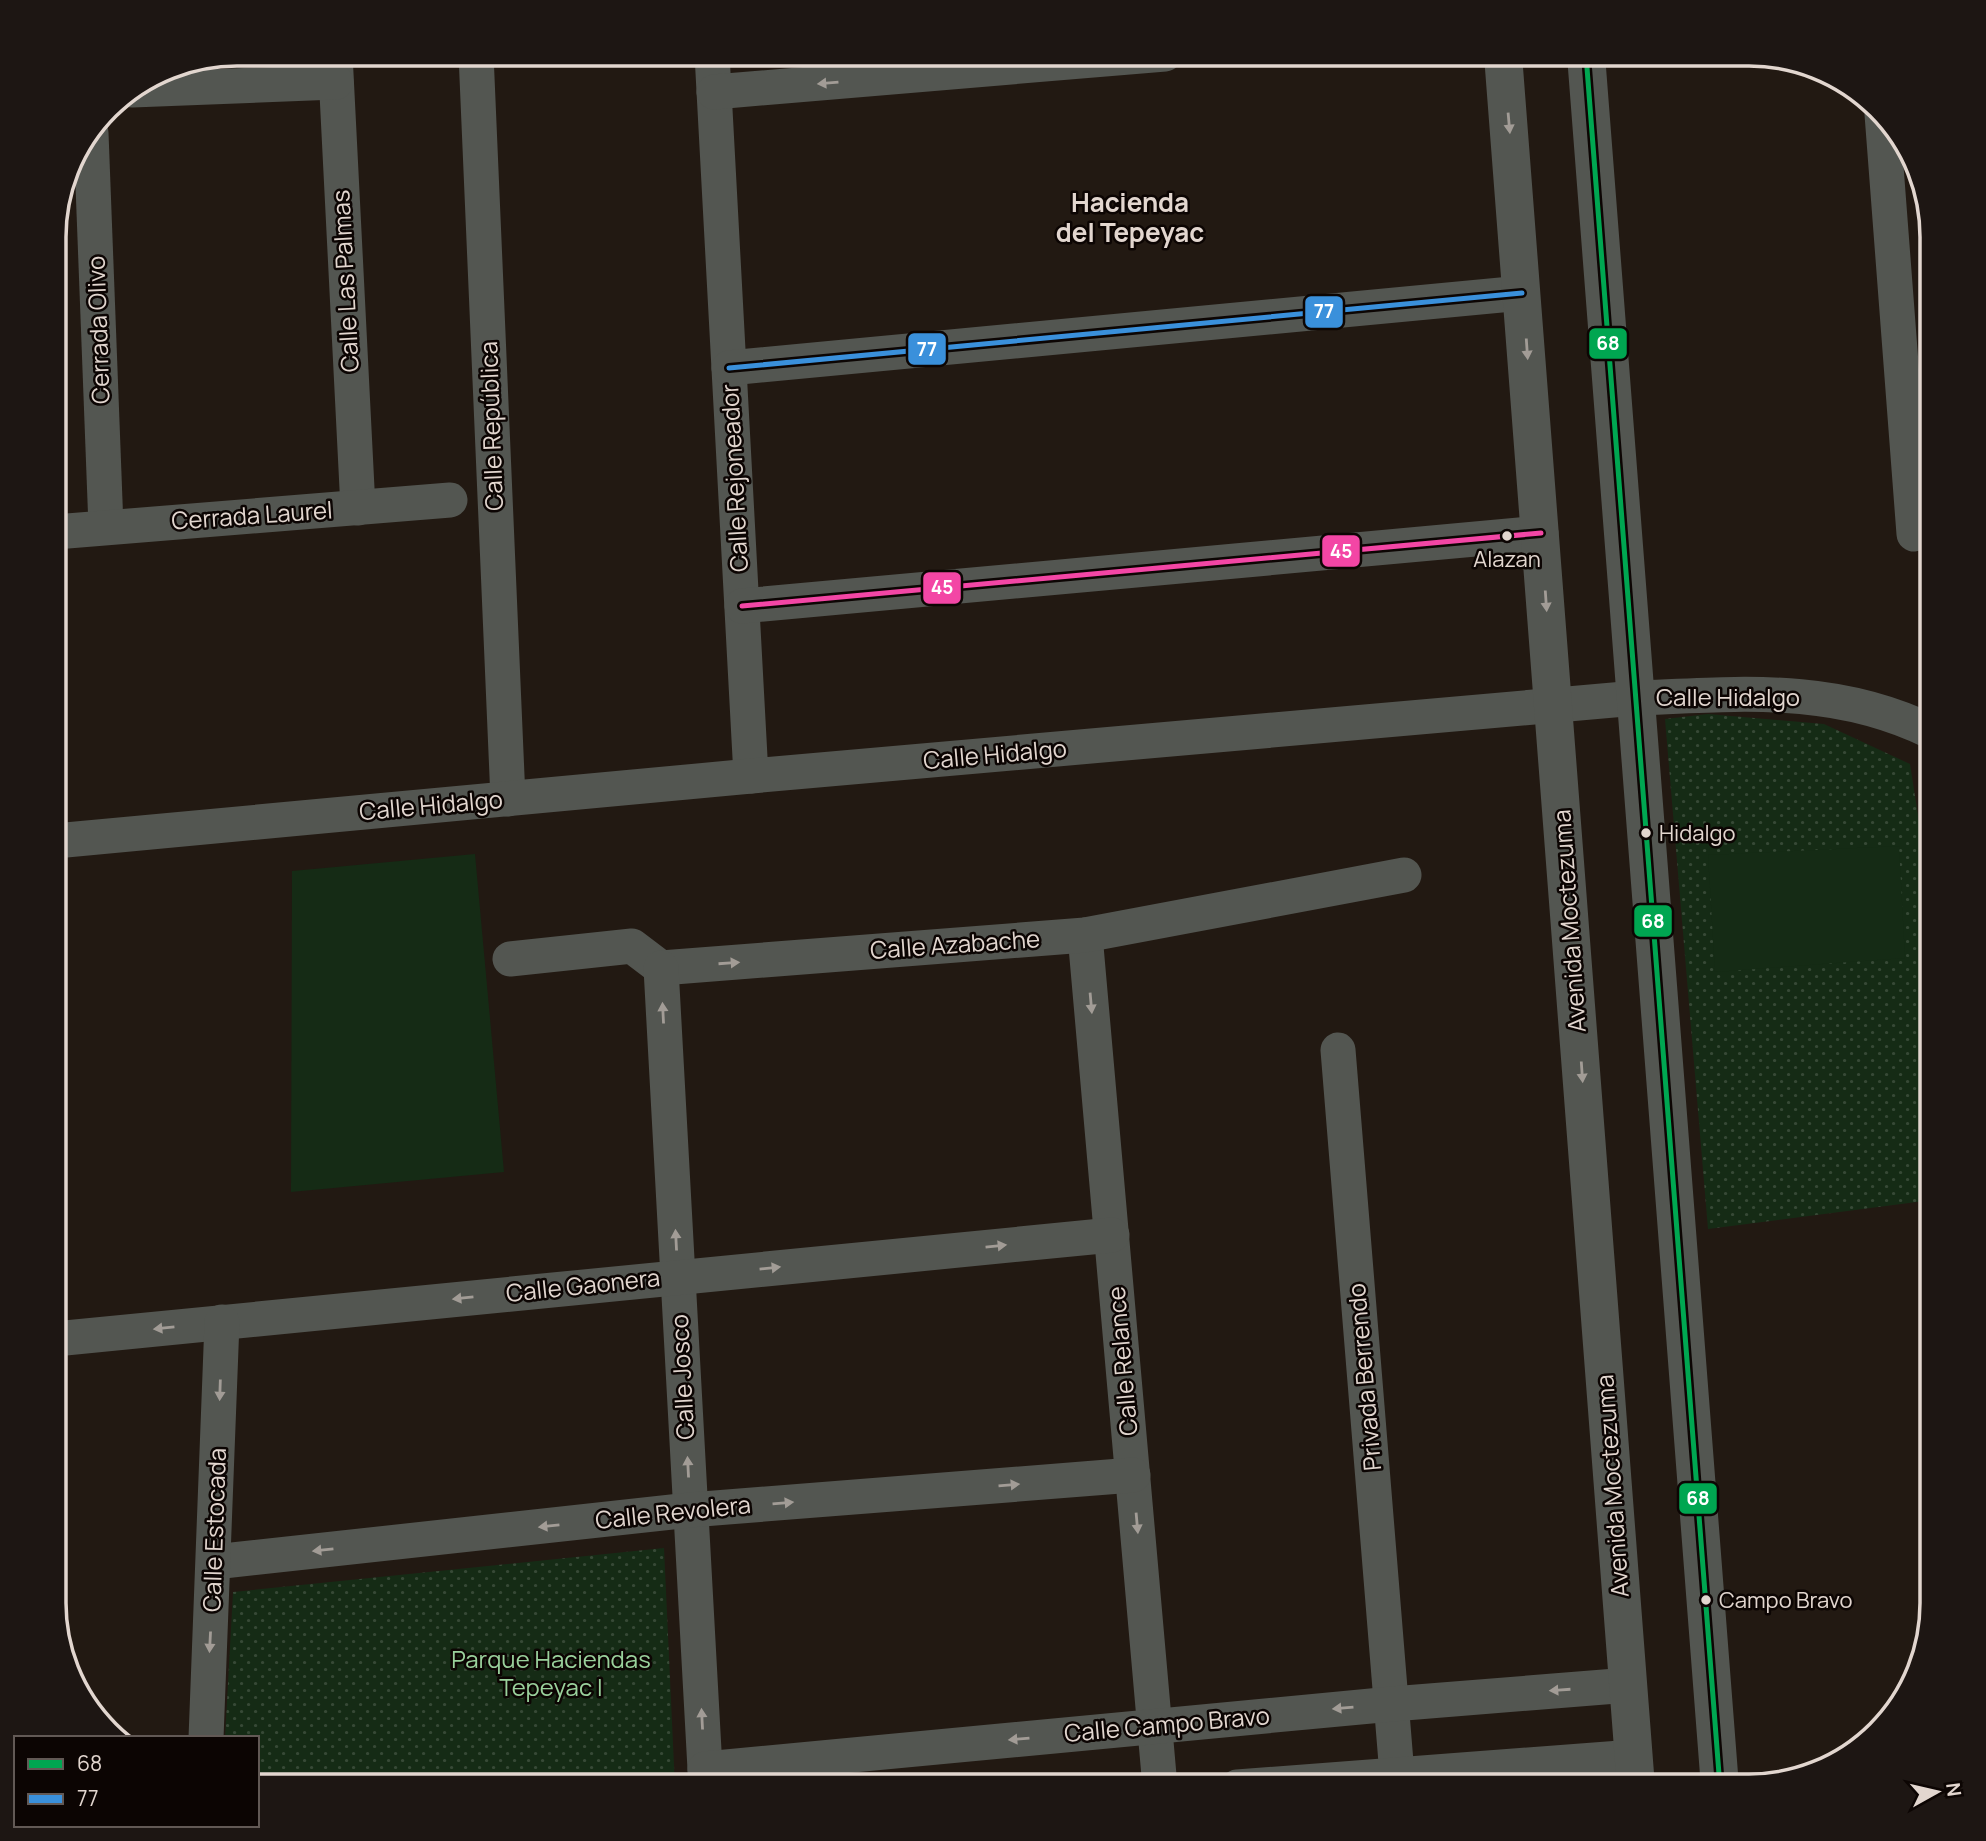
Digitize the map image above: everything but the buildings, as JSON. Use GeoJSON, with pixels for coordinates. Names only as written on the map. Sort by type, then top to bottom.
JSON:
{"type":"FeatureCollection","features":[{"type":"Feature","properties":{"kind":"street","name":"Calle República"},"geometry":{"type":"LineString","coordinates":[[477,67],[508,799]]}},
{"type":"Feature","properties":{"kind":"street","name":"Calle Rejoneador"},"geometry":{"type":"LineString","coordinates":[[713,67],[751,776]]}},
{"type":"Feature","properties":{"kind":"street"},"geometry":{"type":"LineString","coordinates":[[714,92],[1011,67]]}},
{"type":"Feature","properties":{"kind":"street","name":"Avenida Moctezuma"},"geometry":{"type":"LineString","coordinates":[[1504,67],[1635,1772]]}},
{"type":"Feature","properties":{"kind":"street"},"geometry":{"type":"LineString","coordinates":[[1587,67],[1719,1774]]}},
{"type":"Feature","properties":{"kind":"street"},"geometry":{"type":"LineString","coordinates":[[156,87],[335,68]]}},
{"type":"Feature","properties":{"kind":"street","name":"Calle Las Palmas"},"geometry":{"type":"LineString","coordinates":[[335,68],[358,508]]}},
{"type":"Feature","properties":{"kind":"street"},"geometry":{"type":"LineString","coordinates":[[1883,133],[1914,534]]}},
{"type":"Feature","properties":{"kind":"street","name":"Cerrada Olivo"},"geometry":{"type":"LineString","coordinates":[[92,148],[106,527]]}},
{"type":"Feature","properties":{"kind":"street"},"geometry":{"type":"LineString","coordinates":[[729,368],[1522,293]]}},
{"type":"Feature","properties":{"kind":"street","name":"Cerrada Laurel"},"geometry":{"type":"LineString","coordinates":[[67,531],[450,500]]}},
{"type":"Feature","properties":{"kind":"street"},"geometry":{"type":"LineString","coordinates":[[742,606],[1541,533]]}},
{"type":"Feature","properties":{"kind":"street","name":"Calle Hidalgo"},"geometry":{"type":"LineString","coordinates":[[67,840],[1636,698],[1768,693],[1845,701],[1919,728]]}},
{"type":"Feature","properties":{"kind":"street","name":"Calle Azabache"},"geometry":{"type":"LineString","coordinates":[[661,968],[1085,935],[1404,875]]}},
{"type":"Feature","properties":{"kind":"street","name":"Calle Relance"},"geometry":{"type":"LineString","coordinates":[[1085,935],[1159,1774]]}},
{"type":"Feature","properties":{"kind":"street"},"geometry":{"type":"LineString","coordinates":[[510,959],[632,946],[661,968]]}},
{"type":"Feature","properties":{"kind":"street","name":"Calle Josco"},"geometry":{"type":"LineString","coordinates":[[661,968],[705,1774]]}},
{"type":"Feature","properties":{"kind":"street","name":"Privada Berrendo"},"geometry":{"type":"LineString","coordinates":[[1338,1050],[1398,1774]]}},
{"type":"Feature","properties":{"kind":"street","name":"Calle Gaonera"},"geometry":{"type":"LineString","coordinates":[[67,1338],[1112,1235]]}},
{"type":"Feature","properties":{"kind":"street","name":"Calle Estocada"},"geometry":{"type":"LineString","coordinates":[[206,1736],[222,1322]]}},
{"type":"Feature","properties":{"kind":"street","name":"Calle Revolera"},"geometry":{"type":"LineString","coordinates":[[214,1562],[690,1510],[1133,1475]]}},
{"type":"Feature","properties":{"kind":"street","name":"Calle Campo Bravo"},"geometry":{"type":"LineString","coordinates":[[740,1774],[1154,1726],[1629,1685]]}},
{"type":"Feature","properties":{"kind":"street"},"geometry":{"type":"LineString","coordinates":[[1576,1774],[1635,1772]]}},
{"type":"Feature","properties":{"kind":"green space"},"geometry":{"type":"Polygon","coordinates":[[[1708,714],[1824,724],[1910,764],[1919,824],[1920,1202],[1708,1229],[1665,719],[1708,714]]]}},
{"type":"Feature","properties":{"kind":"green space"},"geometry":{"type":"Polygon","coordinates":[[[1899,846],[1905,958],[1715,972],[1708,855],[1899,846]]]}},
{"type":"Feature","properties":{"kind":"green space"},"geometry":{"type":"Polygon","coordinates":[[[475,854],[504,1172],[291,1192],[292,871],[475,854]]]}},
{"type":"Feature","properties":{"kind":"green space","name":"Parque Haciendas Tepeyac I"},"geometry":{"type":"Polygon","coordinates":[[[664,1548],[674,1774],[259,1774],[259,1736],[225,1736],[233,1592],[664,1548]]]}},
{"type":"Feature","properties":{"kind":"transit line","name":"68"},"geometry":{"type":"LineString","coordinates":[[1587,67],[1719,1774]]}},
{"type":"Feature","properties":{"kind":"transit line","name":"77"},"geometry":{"type":"LineString","coordinates":[[729,368],[1522,293]]}},
{"type":"Feature","properties":{"kind":"transit line","name":"45"},"geometry":{"type":"LineString","coordinates":[[742,606],[1541,533]]}},
{"type":"Feature","properties":{"kind":"place","name":"Alazan"},"geometry":{"type":"Point","coordinates":[1507,536]}},
{"type":"Feature","properties":{"kind":"place","name":"Hidalgo"},"geometry":{"type":"Point","coordinates":[1646,833]}},
{"type":"Feature","properties":{"kind":"place","name":"Campo Bravo"},"geometry":{"type":"Point","coordinates":[1706,1600]}},
{"type":"Feature","properties":{"kind":"district","name":"Hacienda del Tepeyac"},"geometry":{"type":"Point","coordinates":[1130,218]}}]}
